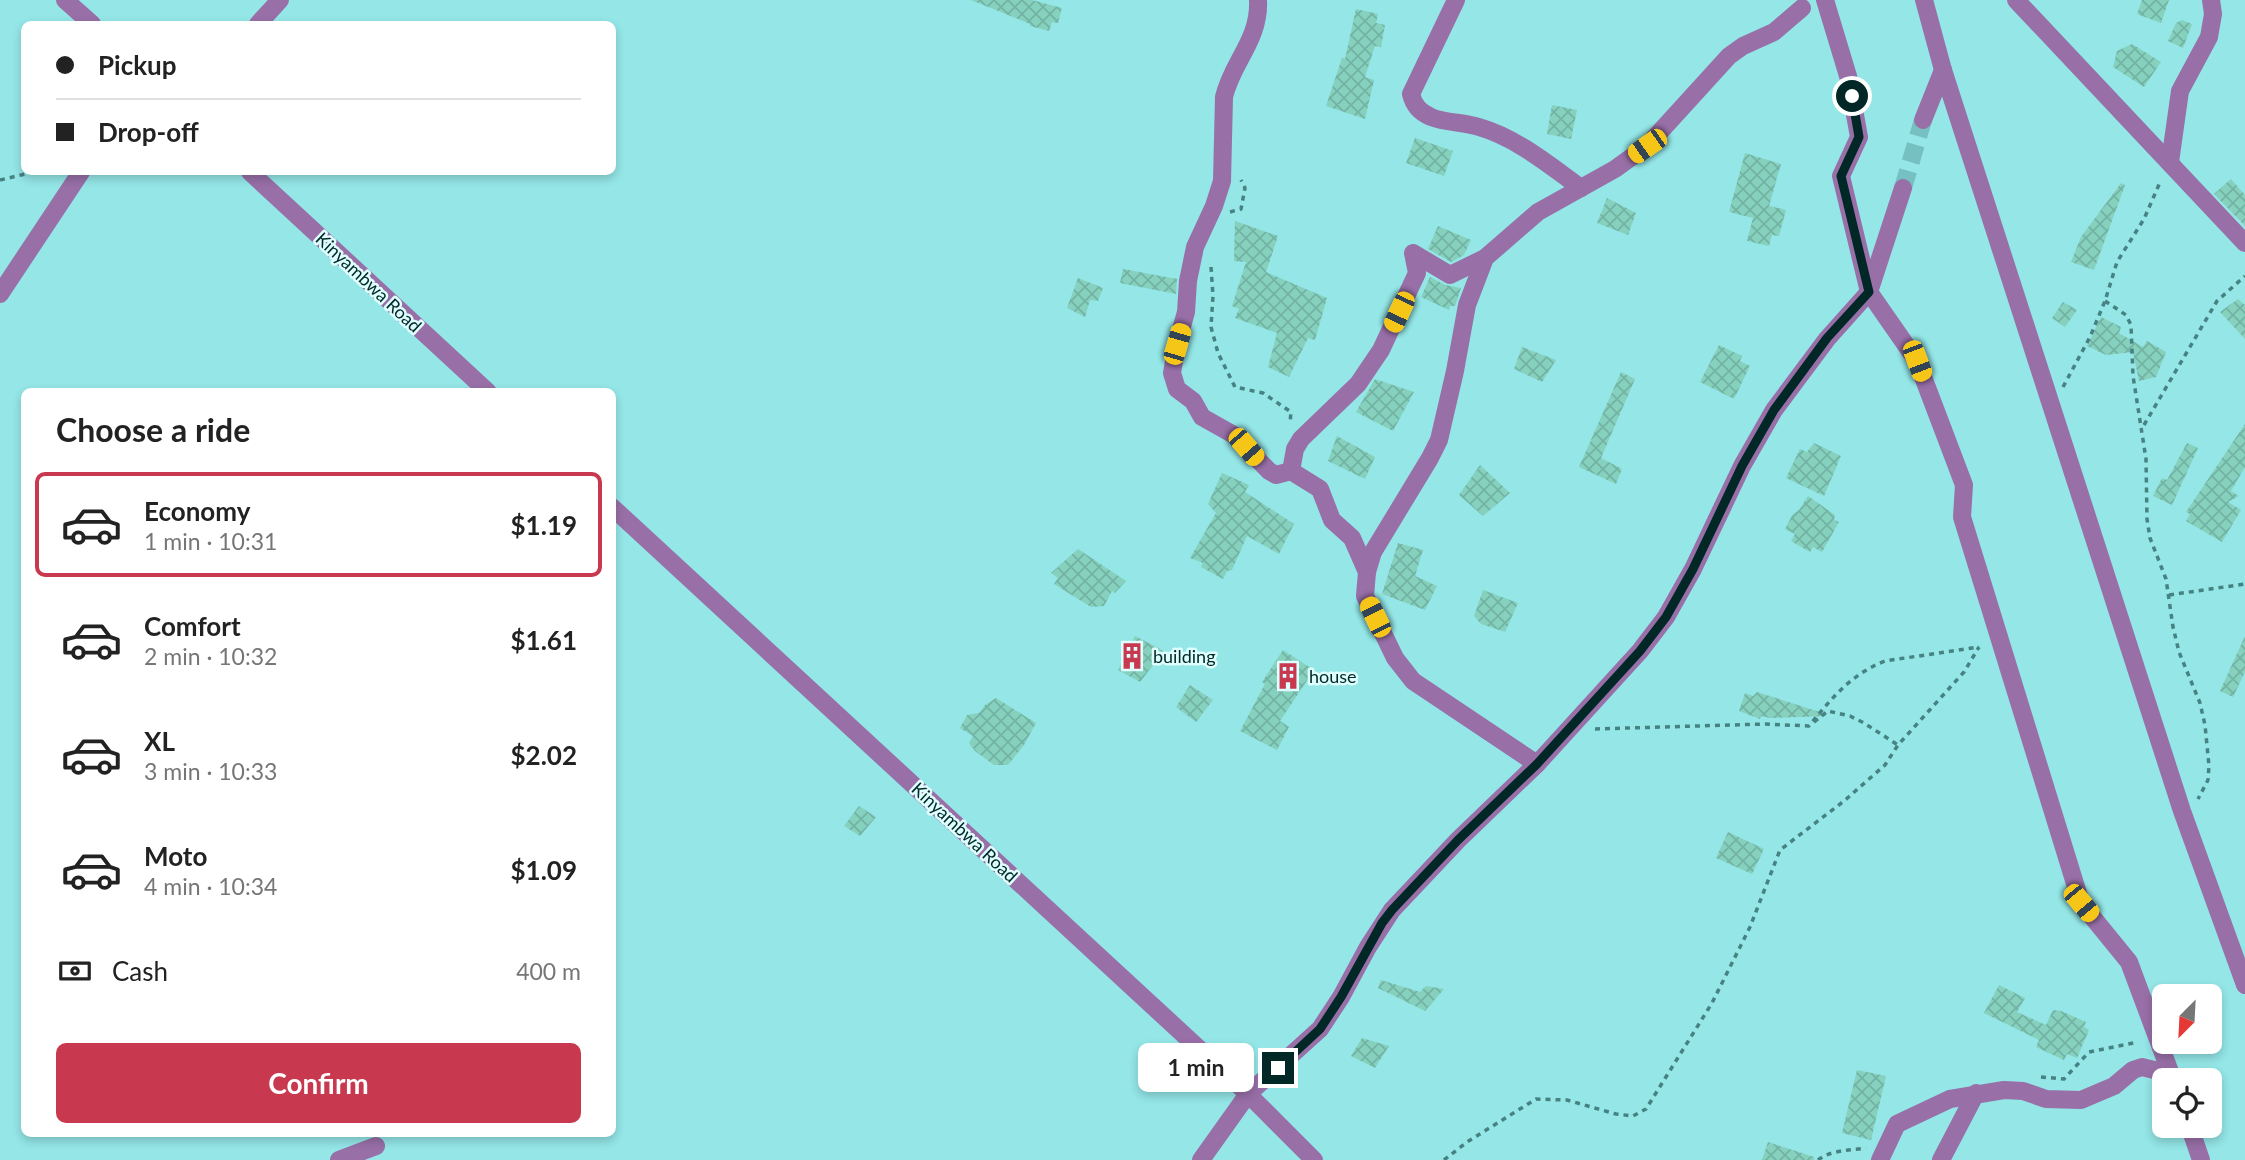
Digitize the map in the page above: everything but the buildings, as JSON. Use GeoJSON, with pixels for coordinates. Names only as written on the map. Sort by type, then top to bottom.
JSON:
{"type":"FeatureCollection","features":[{"type":"Feature","properties":{"kind":"street"},"geometry":{"type":"LineString","coordinates":[[65,0],[89,21]]}},
{"type":"Feature","properties":{"kind":"street"},"geometry":{"type":"LineString","coordinates":[[261,21],[280,0]]}},
{"type":"Feature","properties":{"kind":"street"},"geometry":{"type":"LineString","coordinates":[[1258,0],[1254,33],[1229,80],[1224,97],[1222,181],[1208,221],[1195,247],[1188,281],[1186,312],[1172,373],[1177,389],[1193,401],[1202,417],[1234,435],[1269,471],[1276,475],[1291,471],[1320,489],[1332,520],[1352,538],[1367,572]]}},
{"type":"Feature","properties":{"kind":"street"},"geometry":{"type":"LineString","coordinates":[[1456,0],[1411,94],[1413,101],[1421,113],[1435,119],[1480,127],[1514,142],[1581,188]]}},
{"type":"Feature","properties":{"kind":"street"},"geometry":{"type":"LineString","coordinates":[[1825,0],[1848,76],[1859,137],[1841,176],[1869,292],[1917,361],[1964,485],[1962,516],[2081,903],[2129,961],[2163,1068]]}},
{"type":"Feature","properties":{"kind":"street"},"geometry":{"type":"LineString","coordinates":[[1924,0],[1943,70],[2182,811],[2245,985]]}},
{"type":"Feature","properties":{"kind":"street"},"geometry":{"type":"LineString","coordinates":[[2016,0],[2245,243]]}},
{"type":"Feature","properties":{"kind":"street"},"geometry":{"type":"LineString","coordinates":[[2170,162],[2180,91],[2210,37],[2213,14],[2211,0]]}},
{"type":"Feature","properties":{"kind":"street"},"geometry":{"type":"LineString","coordinates":[[1291,471],[1295,449],[1301,439],[1358,384],[1381,350],[1418,273],[1413,253],[1450,275],[1485,258],[1538,212],[1615,169],[1647,146],[1729,56],[1774,32],[1802,8]]}},
{"type":"Feature","properties":{"kind":"street"},"geometry":{"type":"LineString","coordinates":[[1923,120],[1943,70]]}},
{"type":"Feature","properties":{"kind":"street"},"geometry":{"type":"LineString","coordinates":[[0,294],[79,175]]}},
{"type":"Feature","properties":{"kind":"street","name":"Kinyambwa Road"},"geometry":{"type":"LineString","coordinates":[[253,175],[484,388]]}},
{"type":"Feature","properties":{"kind":"street"},"geometry":{"type":"LineString","coordinates":[[1201,1160],[1248,1094],[1320,1029],[1392,910],[1568,731],[1640,651],[1666,617],[1693,569],[1742,466],[1774,410],[1827,338],[1869,292],[1903,188]]}},
{"type":"Feature","properties":{"kind":"street"},"geometry":{"type":"LineString","coordinates":[[1485,258],[1467,305],[1455,371],[1438,440],[1430,458],[1373,552],[1367,572],[1365,596],[1395,658],[1413,681],[1537,764]]}},
{"type":"Feature","properties":{"kind":"street","name":"Kinyambwa Road"},"geometry":{"type":"LineString","coordinates":[[616,511],[1248,1094],[1314,1160]]}},
{"type":"Feature","properties":{"kind":"street"},"geometry":{"type":"LineString","coordinates":[[1878,1153],[1898,1124],[1950,1099],[2004,1090],[2023,1091],[2046,1099],[2081,1100],[2114,1086],[2133,1070],[2142,1067],[2152,1070]]}},
{"type":"Feature","properties":{"kind":"street"},"geometry":{"type":"LineString","coordinates":[[1941,1160],[1976,1093]]}},
{"type":"Feature","properties":{"kind":"street"},"geometry":{"type":"LineString","coordinates":[[2193,1138],[2201,1160]]}},
{"type":"Feature","properties":{"kind":"street"},"geometry":{"type":"LineString","coordinates":[[339,1160],[376,1146]]}},
{"type":"Feature","properties":{"kind":"path"},"geometry":{"type":"LineString","coordinates":[[2052,405],[2076,368],[2105,301],[2117,262],[2144,219],[2170,162]]}},
{"type":"Feature","properties":{"kind":"path"},"geometry":{"type":"LineString","coordinates":[[1208,221],[1241,209],[1245,188],[1242,181],[1223,169]]}},
{"type":"Feature","properties":{"kind":"path"},"geometry":{"type":"LineString","coordinates":[[0,180],[21,175]]}},
{"type":"Feature","properties":{"kind":"path"},"geometry":{"type":"LineString","coordinates":[[1211,258],[1212,327],[1218,353],[1235,387],[1263,393],[1291,412],[1290,430],[1295,449]]}},
{"type":"Feature","properties":{"kind":"path"},"geometry":{"type":"LineString","coordinates":[[2143,427],[2217,300],[2245,276]]}},
{"type":"Feature","properties":{"kind":"path"},"geometry":{"type":"LineString","coordinates":[[2105,301],[2129,318],[2134,348],[2133,376],[2143,427],[2150,538],[2166,579],[2179,652],[2200,703],[2209,766],[2204,788],[2198,799],[2182,811]]}},
{"type":"Feature","properties":{"kind":"path"},"geometry":{"type":"LineString","coordinates":[[2169,595],[2245,584]]}},
{"type":"Feature","properties":{"kind":"path"},"geometry":{"type":"LineString","coordinates":[[1444,1160],[1467,1142],[1536,1099],[1567,1100],[1633,1116],[1646,1109],[1713,1003],[1750,927],[1780,850],[1885,765],[1898,745],[1964,672],[1979,647],[1885,661],[1872,666],[1841,687],[1809,726]]}},
{"type":"Feature","properties":{"kind":"path"},"geometry":{"type":"LineString","coordinates":[[1568,731],[1765,724],[1809,726],[1828,711],[1850,716],[1898,745]]}},
{"type":"Feature","properties":{"kind":"path"},"geometry":{"type":"LineString","coordinates":[[2033,1076],[2064,1079],[2089,1052],[2138,1042]]}},
{"type":"Feature","properties":{"kind":"path"},"geometry":{"type":"LineString","coordinates":[[1818,1160],[1842,1149],[1878,1153]]}},
{"type":"Feature","properties":{"kind":"tunnel"},"geometry":{"type":"LineString","coordinates":[[1903,188],[1923,120]]}},
{"type":"Feature","properties":{"kind":"place","name":"building"},"geometry":{"type":"Point","coordinates":[1132,656]}},
{"type":"Feature","properties":{"kind":"place","name":"house"},"geometry":{"type":"Point","coordinates":[1288,676]}},
{"type":"Feature","properties":{"kind":"route"},"geometry":{"type":"LineString","coordinates":[[1278,1068],[1320,1029],[1392,910],[1458,840],[1537,764],[1640,651],[1666,617],[1693,569],[1742,466],[1774,410],[1827,338],[1869,292],[1841,176],[1859,137],[1852,96]]}}]}
